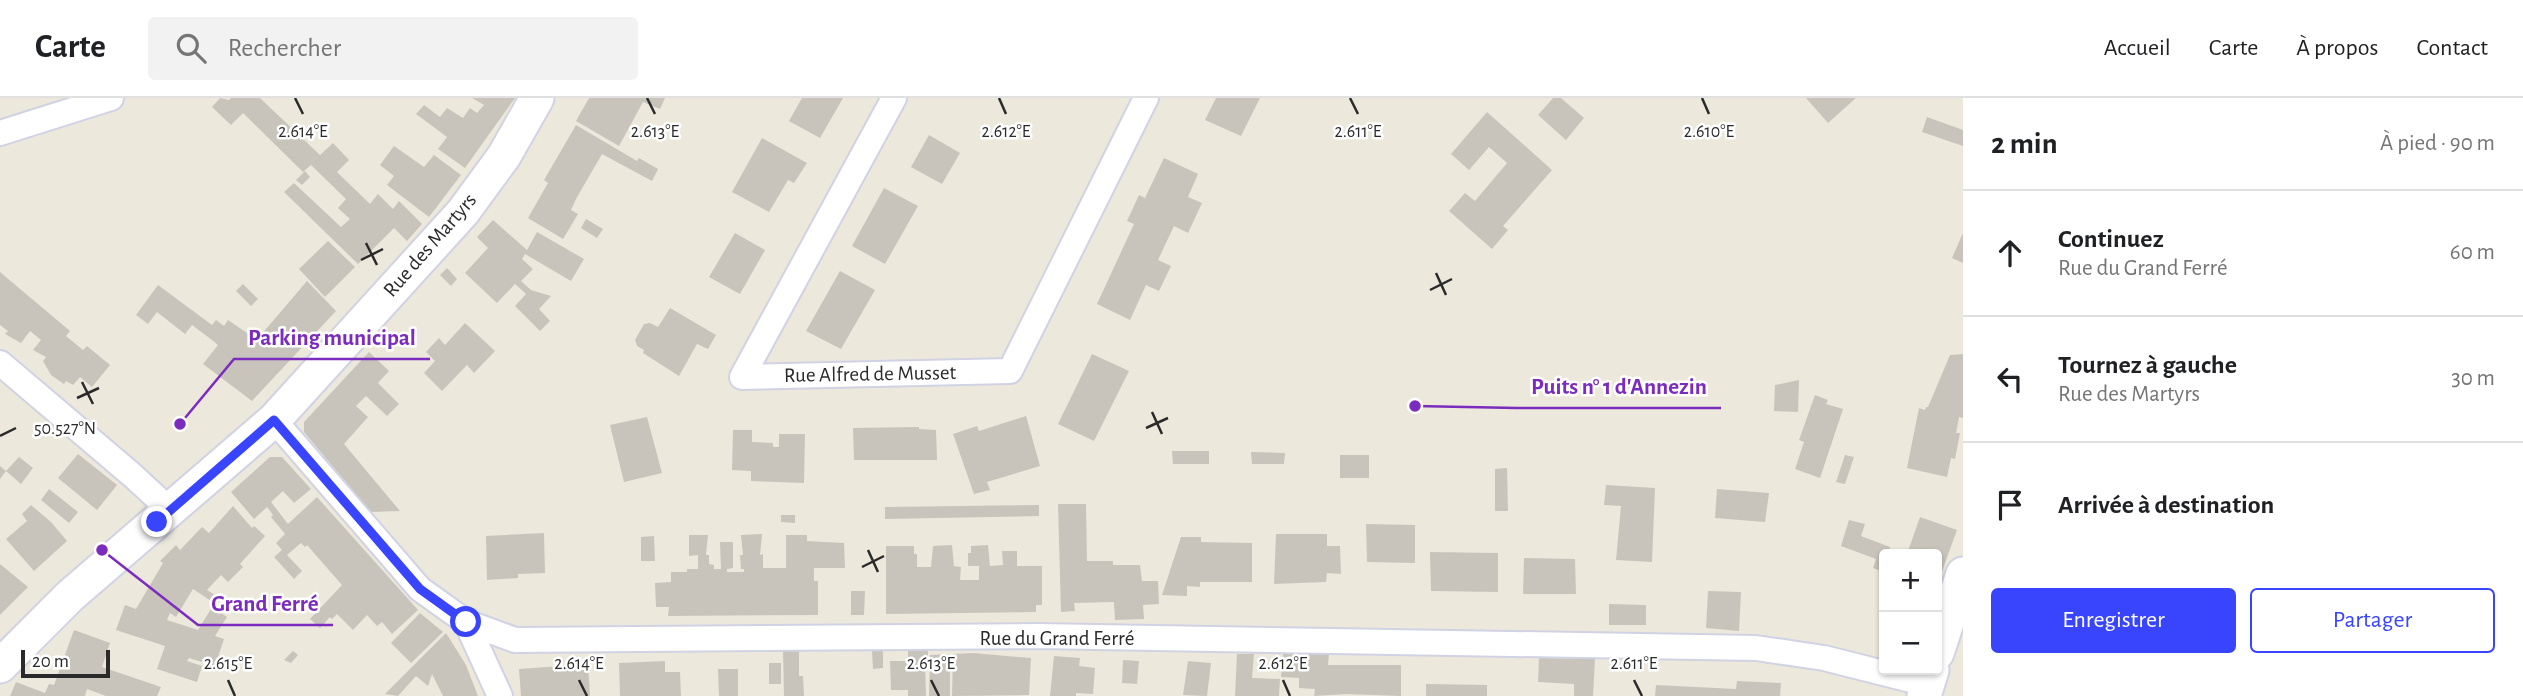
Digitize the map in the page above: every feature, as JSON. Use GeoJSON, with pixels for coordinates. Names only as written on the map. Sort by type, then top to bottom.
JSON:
{"type":"FeatureCollection","features":[{"type":"Feature","properties":{"kind":"street"},"geometry":{"type":"LineString","coordinates":[[0,133],[111,98]]}},
{"type":"Feature","properties":{"kind":"street","name":"Rue des Martyrs"},"geometry":{"type":"LineString","coordinates":[[0,666],[70,596],[274,420],[463,212],[504,156],[537,98]]}},
{"type":"Feature","properties":{"kind":"street","name":"Rue Alfred de Musset"},"geometry":{"type":"LineString","coordinates":[[894,98],[743,377],[1010,371],[1146,98]]}},
{"type":"Feature","properties":{"kind":"street"},"geometry":{"type":"LineString","coordinates":[[0,363],[170,510]]}},
{"type":"Feature","properties":{"kind":"street","name":"Rue du Grand Ferré"},"geometry":{"type":"LineString","coordinates":[[274,420],[420,589],[466,622],[515,640],[1038,636],[1756,648],[1930,676]]}},
{"type":"Feature","properties":{"kind":"street"},"geometry":{"type":"LineString","coordinates":[[1930,676],[1963,574]]}},
{"type":"Feature","properties":{"kind":"street"},"geometry":{"type":"LineString","coordinates":[[466,622],[500,696]]}},
{"type":"Feature","properties":{"kind":"building"},"geometry":{"type":"Polygon","coordinates":[[[220,98],[260,98],[320,155],[333,143],[349,160],[337,172],[370,204],[378,194],[393,209],[399,201],[422,224],[407,241],[394,228],[358,264],[284,192],[294,183],[341,227],[350,219],[338,208],[346,199],[311,165],[303,172],[243,113],[231,125],[212,107],[220,98]]]}},
{"type":"Feature","properties":{"kind":"building"},"geometry":{"type":"Polygon","coordinates":[[[472,98],[515,98],[465,168],[438,149],[447,137],[416,114],[424,105],[440,117],[447,108],[463,118],[470,108],[477,113],[484,105],[472,98]]]}},
{"type":"Feature","properties":{"kind":"building"},"geometry":{"type":"Polygon","coordinates":[[[589,98],[665,98],[660,109],[643,102],[619,146],[576,121],[589,98]]]}},
{"type":"Feature","properties":{"kind":"building"},"geometry":{"type":"Polygon","coordinates":[[[802,98],[843,98],[820,138],[789,121],[802,98]]]}},
{"type":"Feature","properties":{"kind":"building"},"geometry":{"type":"Polygon","coordinates":[[[1216,98],[1260,98],[1241,136],[1205,120],[1216,98]]]}},
{"type":"Feature","properties":{"kind":"building"},"geometry":{"type":"Polygon","coordinates":[[[1553,98],[1561,98],[1584,118],[1566,140],[1538,115],[1553,98]]]}},
{"type":"Feature","properties":{"kind":"building"},"geometry":{"type":"Polygon","coordinates":[[[1806,98],[1856,98],[1828,123],[1806,98]]]}},
{"type":"Feature","properties":{"kind":"building"},"geometry":{"type":"Polygon","coordinates":[[[1487,112],[1552,170],[1503,226],[1508,230],[1492,249],[1449,211],[1465,193],[1475,201],[1507,163],[1489,147],[1469,170],[1451,154],[1487,112]]]}},
{"type":"Feature","properties":{"kind":"building"},"geometry":{"type":"Polygon","coordinates":[[[1927,117],[1963,130],[1963,146],[1922,132],[1927,117]]]}},
{"type":"Feature","properties":{"kind":"building"},"geometry":{"type":"Polygon","coordinates":[[[576,125],[637,161],[639,158],[658,169],[652,181],[602,154],[576,199],[571,210],[578,214],[563,239],[528,218],[548,183],[544,180],[576,125]]]}},
{"type":"Feature","properties":{"kind":"building"},"geometry":{"type":"Polygon","coordinates":[[[929,135],[960,153],[942,184],[911,167],[929,135]]]}},
{"type":"Feature","properties":{"kind":"building"},"geometry":{"type":"Polygon","coordinates":[[[762,138],[807,163],[794,183],[788,180],[769,212],[732,192],[762,138]]]}},
{"type":"Feature","properties":{"kind":"building"},"geometry":{"type":"Polygon","coordinates":[[[394,146],[424,167],[434,155],[461,175],[429,217],[387,185],[394,176],[380,165],[394,146]]]}},
{"type":"Feature","properties":{"kind":"building"},"geometry":{"type":"Polygon","coordinates":[[[1164,158],[1198,174],[1188,197],[1202,203],[1188,233],[1174,226],[1158,260],[1171,266],[1159,291],[1146,285],[1130,320],[1097,304],[1134,224],[1127,221],[1139,195],[1145,198],[1164,158]]]}},
{"type":"Feature","properties":{"kind":"building"},"geometry":{"type":"Polygon","coordinates":[[[305,171],[310,177],[302,185],[296,180],[305,171]]]}},
{"type":"Feature","properties":{"kind":"building"},"geometry":{"type":"Polygon","coordinates":[[[884,188],[918,206],[885,264],[852,246],[884,188]]]}},
{"type":"Feature","properties":{"kind":"building"},"geometry":{"type":"Polygon","coordinates":[[[586,219],[603,229],[597,238],[581,228],[586,219]]]}},
{"type":"Feature","properties":{"kind":"building"},"geometry":{"type":"Polygon","coordinates":[[[493,220],[527,250],[537,232],[584,259],[571,281],[525,254],[522,259],[533,269],[521,281],[531,290],[551,296],[539,309],[550,321],[540,331],[515,306],[526,294],[515,284],[497,303],[465,273],[488,248],[477,237],[493,220]]]}},
{"type":"Feature","properties":{"kind":"building"},"geometry":{"type":"Polygon","coordinates":[[[735,233],[765,250],[740,294],[709,277],[735,233]]]}},
{"type":"Feature","properties":{"kind":"building"},"geometry":{"type":"Polygon","coordinates":[[[1963,233],[1963,263],[1952,258],[1963,233]]]}},
{"type":"Feature","properties":{"kind":"building"},"geometry":{"type":"Polygon","coordinates":[[[328,241],[355,267],[325,297],[299,269],[328,241]]]}},
{"type":"Feature","properties":{"kind":"building"},"geometry":{"type":"Polygon","coordinates":[[[447,268],[457,279],[451,286],[440,275],[447,268]]]}},
{"type":"Feature","properties":{"kind":"building"},"geometry":{"type":"Polygon","coordinates":[[[840,271],[875,290],[841,349],[806,331],[840,271]]]}},
{"type":"Feature","properties":{"kind":"building"},"geometry":{"type":"Polygon","coordinates":[[[0,272],[70,331],[66,336],[83,350],[87,346],[110,365],[92,387],[80,377],[73,385],[66,381],[64,384],[51,375],[43,361],[46,357],[33,350],[41,340],[30,331],[21,343],[5,334],[8,331],[0,325],[0,272]]]}},
{"type":"Feature","properties":{"kind":"building"},"geometry":{"type":"Polygon","coordinates":[[[307,281],[336,311],[252,401],[203,364],[218,345],[192,325],[185,334],[157,312],[148,324],[136,315],[158,285],[212,325],[216,320],[224,326],[228,320],[250,335],[254,332],[260,336],[307,281]]]}},
{"type":"Feature","properties":{"kind":"building"},"geometry":{"type":"Polygon","coordinates":[[[243,284],[258,299],[251,306],[236,291],[243,284]]]}},
{"type":"Feature","properties":{"kind":"building"},"geometry":{"type":"Polygon","coordinates":[[[670,308],[716,335],[708,349],[697,344],[679,376],[643,353],[644,350],[637,346],[635,340],[644,324],[650,323],[658,327],[670,308]]]}},
{"type":"Feature","properties":{"kind":"building"},"geometry":{"type":"Polygon","coordinates":[[[465,323],[495,351],[474,373],[467,365],[442,391],[424,373],[435,361],[426,352],[439,338],[445,345],[465,323]]]}},
{"type":"Feature","properties":{"kind":"building"},"geometry":{"type":"Polygon","coordinates":[[[369,352],[389,371],[378,383],[399,404],[387,416],[366,396],[356,406],[368,417],[344,444],[400,511],[371,512],[304,432],[304,422],[369,352]]]}},
{"type":"Feature","properties":{"kind":"building"},"geometry":{"type":"Polygon","coordinates":[[[1092,354],[1129,371],[1094,441],[1058,424],[1092,354]]]}},
{"type":"Feature","properties":{"kind":"building"},"geometry":{"type":"Polygon","coordinates":[[[1963,354],[1963,418],[1959,417],[1956,433],[1960,433],[1955,459],[1951,458],[1947,477],[1907,468],[1919,408],[1925,410],[1928,407],[1950,355],[1963,354]]]}},
{"type":"Feature","properties":{"kind":"building"},"geometry":{"type":"Polygon","coordinates":[[[1799,380],[1798,412],[1774,411],[1775,385],[1799,380]]]}},
{"type":"Feature","properties":{"kind":"building"},"geometry":{"type":"Polygon","coordinates":[[[1815,395],[1828,400],[1826,404],[1843,409],[1820,478],[1795,469],[1804,442],[1799,440],[1815,395]]]}},
{"type":"Feature","properties":{"kind":"building"},"geometry":{"type":"Polygon","coordinates":[[[1026,416],[1040,466],[987,482],[990,490],[974,494],[953,434],[977,426],[979,431],[1026,416]]]}},
{"type":"Feature","properties":{"kind":"building"},"geometry":{"type":"Polygon","coordinates":[[[647,417],[662,473],[624,482],[610,425],[647,417]]]}},
{"type":"Feature","properties":{"kind":"building"},"geometry":{"type":"Polygon","coordinates":[[[919,427],[936,430],[937,460],[854,460],[853,428],[919,427]]]}},
{"type":"Feature","properties":{"kind":"building"},"geometry":{"type":"Polygon","coordinates":[[[733,430],[752,430],[752,442],[773,443],[773,447],[779,447],[779,434],[805,434],[804,483],[751,481],[751,471],[732,470],[733,430]]]}},
{"type":"Feature","properties":{"kind":"building"},"geometry":{"type":"Polygon","coordinates":[[[1172,451],[1209,451],[1209,464],[1173,464],[1172,451]]]}},
{"type":"Feature","properties":{"kind":"building"},"geometry":{"type":"Polygon","coordinates":[[[1251,452],[1285,453],[1284,464],[1252,464],[1251,452]]]}},
{"type":"Feature","properties":{"kind":"building"},"geometry":{"type":"Polygon","coordinates":[[[78,454],[117,485],[97,510],[58,478],[78,454]]]}},
{"type":"Feature","properties":{"kind":"building"},"geometry":{"type":"Polygon","coordinates":[[[1340,455],[1369,455],[1369,478],[1340,478],[1340,455]]]}},
{"type":"Feature","properties":{"kind":"building"},"geometry":{"type":"Polygon","coordinates":[[[1845,455],[1854,457],[1845,484],[1836,482],[1845,455]]]}},
{"type":"Feature","properties":{"kind":"building"},"geometry":{"type":"Polygon","coordinates":[[[19,457],[33,468],[21,484],[6,471],[19,457]]]}},
{"type":"Feature","properties":{"kind":"building"},"geometry":{"type":"Polygon","coordinates":[[[270,457],[282,457],[311,489],[294,503],[283,491],[271,502],[288,524],[317,497],[418,610],[392,634],[382,622],[377,626],[367,615],[353,630],[337,614],[332,619],[330,617],[320,628],[310,619],[342,585],[307,545],[305,547],[301,543],[287,555],[302,571],[294,579],[274,557],[282,550],[276,543],[285,534],[271,517],[273,515],[267,507],[254,519],[231,492],[270,457]]]}},
{"type":"Feature","properties":{"kind":"building"},"geometry":{"type":"Polygon","coordinates":[[[0,466],[6,471],[0,479],[0,466]]]}},
{"type":"Feature","properties":{"kind":"building"},"geometry":{"type":"Polygon","coordinates":[[[1507,468],[1508,511],[1495,511],[1495,469],[1507,468]]]}},
{"type":"Feature","properties":{"kind":"building"},"geometry":{"type":"Polygon","coordinates":[[[1606,485],[1655,488],[1652,562],[1616,560],[1621,506],[1604,505],[1606,485]]]}},
{"type":"Feature","properties":{"kind":"building"},"geometry":{"type":"Polygon","coordinates":[[[49,489],[78,512],[69,523],[41,500],[49,489]]]}},
{"type":"Feature","properties":{"kind":"building"},"geometry":{"type":"Polygon","coordinates":[[[1717,489],[1769,493],[1765,522],[1715,518],[1717,489]]]}},
{"type":"Feature","properties":{"kind":"building"},"geometry":{"type":"Polygon","coordinates":[[[1058,504],[1086,504],[1087,561],[1140,565],[1142,581],[1158,581],[1159,604],[1143,605],[1144,619],[1115,620],[1114,602],[1074,603],[1075,611],[1061,612],[1058,504]]]}},
{"type":"Feature","properties":{"kind":"building"},"geometry":{"type":"Polygon","coordinates":[[[31,505],[51,522],[67,541],[34,571],[6,539],[27,521],[22,514],[31,505]]]}},
{"type":"Feature","properties":{"kind":"building"},"geometry":{"type":"Polygon","coordinates":[[[1039,505],[1039,516],[885,519],[885,507],[1039,505]]]}},
{"type":"Feature","properties":{"kind":"building"},"geometry":{"type":"Polygon","coordinates":[[[233,506],[252,528],[254,526],[265,536],[240,564],[243,567],[228,582],[221,575],[207,590],[218,597],[214,603],[193,589],[176,617],[170,613],[167,620],[198,630],[212,607],[227,617],[215,636],[224,639],[215,666],[189,658],[187,661],[202,666],[197,682],[157,669],[165,646],[116,630],[125,605],[136,609],[163,563],[160,561],[176,545],[180,550],[202,527],[209,533],[233,506]]]}},
{"type":"Feature","properties":{"kind":"building"},"geometry":{"type":"Polygon","coordinates":[[[781,515],[795,515],[795,523],[781,522],[781,515]]]}},
{"type":"Feature","properties":{"kind":"building"},"geometry":{"type":"Polygon","coordinates":[[[1920,517],[1957,530],[1942,571],[1942,549],[1909,549],[1920,517]]]}},
{"type":"Feature","properties":{"kind":"building"},"geometry":{"type":"Polygon","coordinates":[[[1849,520],[1865,524],[1861,536],[1890,547],[1879,549],[1879,570],[1873,568],[1876,559],[1841,546],[1849,520]]]}},
{"type":"Feature","properties":{"kind":"building"},"geometry":{"type":"Polygon","coordinates":[[[1366,524],[1415,525],[1415,563],[1367,562],[1366,524]]]}},
{"type":"Feature","properties":{"kind":"building"},"geometry":{"type":"Polygon","coordinates":[[[544,533],[545,573],[518,574],[518,578],[487,580],[486,536],[544,533]]]}},
{"type":"Feature","properties":{"kind":"building"},"geometry":{"type":"Polygon","coordinates":[[[762,534],[760,555],[763,554],[763,568],[786,568],[786,535],[807,535],[807,541],[844,543],[845,568],[814,568],[814,581],[818,581],[818,615],[668,616],[669,607],[656,607],[655,583],[671,582],[671,572],[698,569],[698,555],[689,556],[689,535],[708,535],[706,555],[709,555],[709,564],[714,565],[714,569],[721,569],[720,542],[733,542],[733,568],[727,569],[727,572],[744,572],[744,569],[741,569],[741,535],[762,534]]]}},
{"type":"Feature","properties":{"kind":"building"},"geometry":{"type":"Polygon","coordinates":[[[1276,534],[1327,534],[1327,546],[1340,546],[1341,574],[1327,573],[1326,582],[1274,584],[1276,534]]]}},
{"type":"Feature","properties":{"kind":"building"},"geometry":{"type":"Polygon","coordinates":[[[654,536],[655,561],[641,561],[641,537],[654,536]]]}},
{"type":"Feature","properties":{"kind":"building"},"geometry":{"type":"Polygon","coordinates":[[[1181,537],[1201,537],[1201,542],[1252,543],[1252,582],[1200,582],[1200,587],[1187,586],[1187,596],[1162,595],[1181,537]]]}},
{"type":"Feature","properties":{"kind":"building"},"geometry":{"type":"Polygon","coordinates":[[[952,545],[954,566],[961,567],[960,580],[979,580],[979,566],[968,566],[971,546],[988,545],[990,566],[1003,565],[1002,551],[1017,551],[1017,566],[1042,566],[1042,605],[1036,605],[1036,612],[886,614],[886,546],[914,546],[917,567],[931,567],[933,546],[952,545]]]}},
{"type":"Feature","properties":{"kind":"building"},"geometry":{"type":"Polygon","coordinates":[[[1430,552],[1498,553],[1498,592],[1431,591],[1430,552]]]}},
{"type":"Feature","properties":{"kind":"building"},"geometry":{"type":"Polygon","coordinates":[[[1524,558],[1575,559],[1576,594],[1523,594],[1524,558]]]}},
{"type":"Feature","properties":{"kind":"building"},"geometry":{"type":"Polygon","coordinates":[[[0,564],[28,587],[0,615],[0,564]]]}},
{"type":"Feature","properties":{"kind":"building"},"geometry":{"type":"Polygon","coordinates":[[[851,591],[865,591],[864,615],[851,615],[851,591]]]}},
{"type":"Feature","properties":{"kind":"building"},"geometry":{"type":"Polygon","coordinates":[[[1708,591],[1741,592],[1739,631],[1706,628],[1708,591]]]}},
{"type":"Feature","properties":{"kind":"building"},"geometry":{"type":"Polygon","coordinates":[[[1609,604],[1646,605],[1646,625],[1609,625],[1609,604]]]}},
{"type":"Feature","properties":{"kind":"building"},"geometry":{"type":"Polygon","coordinates":[[[420,613],[443,632],[411,663],[391,643],[420,613]]]}},
{"type":"Feature","properties":{"kind":"building"},"geometry":{"type":"Polygon","coordinates":[[[74,630],[110,643],[102,667],[161,687],[157,696],[106,696],[87,689],[85,696],[10,696],[16,682],[45,693],[49,684],[54,685],[74,630]]]}},
{"type":"Feature","properties":{"kind":"building"},"geometry":{"type":"Polygon","coordinates":[[[446,633],[466,665],[478,696],[443,696],[432,674],[428,686],[416,676],[398,696],[385,694],[446,633]]]}},
{"type":"Feature","properties":{"kind":"building"},"geometry":{"type":"Polygon","coordinates":[[[799,650],[799,676],[803,676],[804,696],[784,696],[783,651],[799,650]]]}},
{"type":"Feature","properties":{"kind":"building"},"geometry":{"type":"Polygon","coordinates":[[[872,650],[883,650],[883,668],[873,669],[872,650]]]}},
{"type":"Feature","properties":{"kind":"building"},"geometry":{"type":"Polygon","coordinates":[[[908,650],[928,650],[928,660],[925,660],[926,696],[908,696],[908,690],[891,690],[890,661],[908,661],[908,650]]]}},
{"type":"Feature","properties":{"kind":"building"},"geometry":{"type":"Polygon","coordinates":[[[293,651],[298,655],[291,663],[284,660],[293,651]]]}},
{"type":"Feature","properties":{"kind":"building"},"geometry":{"type":"Polygon","coordinates":[[[950,654],[950,696],[929,696],[930,655],[950,654]]]}},
{"type":"Feature","properties":{"kind":"building"},"geometry":{"type":"Polygon","coordinates":[[[953,654],[1031,658],[1029,695],[952,696],[953,654]]]}},
{"type":"Feature","properties":{"kind":"building"},"geometry":{"type":"Polygon","coordinates":[[[1237,654],[1254,654],[1252,678],[1280,679],[1279,696],[1235,696],[1237,654]]]}},
{"type":"Feature","properties":{"kind":"building"},"geometry":{"type":"Polygon","coordinates":[[[1283,654],[1329,654],[1328,665],[1401,665],[1401,696],[1314,696],[1315,689],[1299,688],[1299,678],[1281,677],[1283,654]]]}},
{"type":"Feature","properties":{"kind":"building"},"geometry":{"type":"Polygon","coordinates":[[[1054,656],[1080,658],[1079,666],[1095,668],[1093,694],[1050,696],[1054,656]]]}},
{"type":"Feature","properties":{"kind":"building"},"geometry":{"type":"Polygon","coordinates":[[[1539,658],[1595,659],[1593,696],[1574,696],[1574,684],[1538,682],[1539,658]]]}},
{"type":"Feature","properties":{"kind":"building"},"geometry":{"type":"Polygon","coordinates":[[[1123,660],[1139,661],[1137,684],[1122,683],[1123,660]]]}},
{"type":"Feature","properties":{"kind":"building"},"geometry":{"type":"Polygon","coordinates":[[[665,661],[665,672],[680,672],[681,696],[620,696],[619,663],[665,661]]]}},
{"type":"Feature","properties":{"kind":"building"},"geometry":{"type":"Polygon","coordinates":[[[1188,661],[1211,663],[1207,696],[1183,695],[1188,661]]]}},
{"type":"Feature","properties":{"kind":"building"},"geometry":{"type":"Polygon","coordinates":[[[769,663],[781,663],[781,684],[769,684],[769,663]]]}},
{"type":"Feature","properties":{"kind":"building"},"geometry":{"type":"Polygon","coordinates":[[[588,664],[590,696],[521,696],[519,669],[588,664]]]}},
{"type":"Feature","properties":{"kind":"building"},"geometry":{"type":"Polygon","coordinates":[[[718,669],[738,669],[738,696],[719,696],[718,669]]]}},
{"type":"Feature","properties":{"kind":"building"},"geometry":{"type":"Polygon","coordinates":[[[1737,681],[1781,683],[1780,696],[1655,696],[1656,685],[1736,689],[1737,681]]]}},
{"type":"Feature","properties":{"kind":"building"},"geometry":{"type":"Polygon","coordinates":[[[1426,684],[1487,685],[1487,696],[1426,696],[1426,684]]]}},
{"type":"Feature","properties":{"kind":"place","name":"Puits n° 1 d'Annezin"},"geometry":{"type":"Point","coordinates":[1415,406]}},
{"type":"Feature","properties":{"kind":"place","name":"Parking municipal"},"geometry":{"type":"Point","coordinates":[180,424]}},
{"type":"Feature","properties":{"kind":"place","name":"Grand Ferré"},"geometry":{"type":"Point","coordinates":[102,550]}},
{"type":"Feature","properties":{"kind":"route"},"geometry":{"type":"LineString","coordinates":[[157,522],[274,420],[420,589],[466,622]]}}]}
